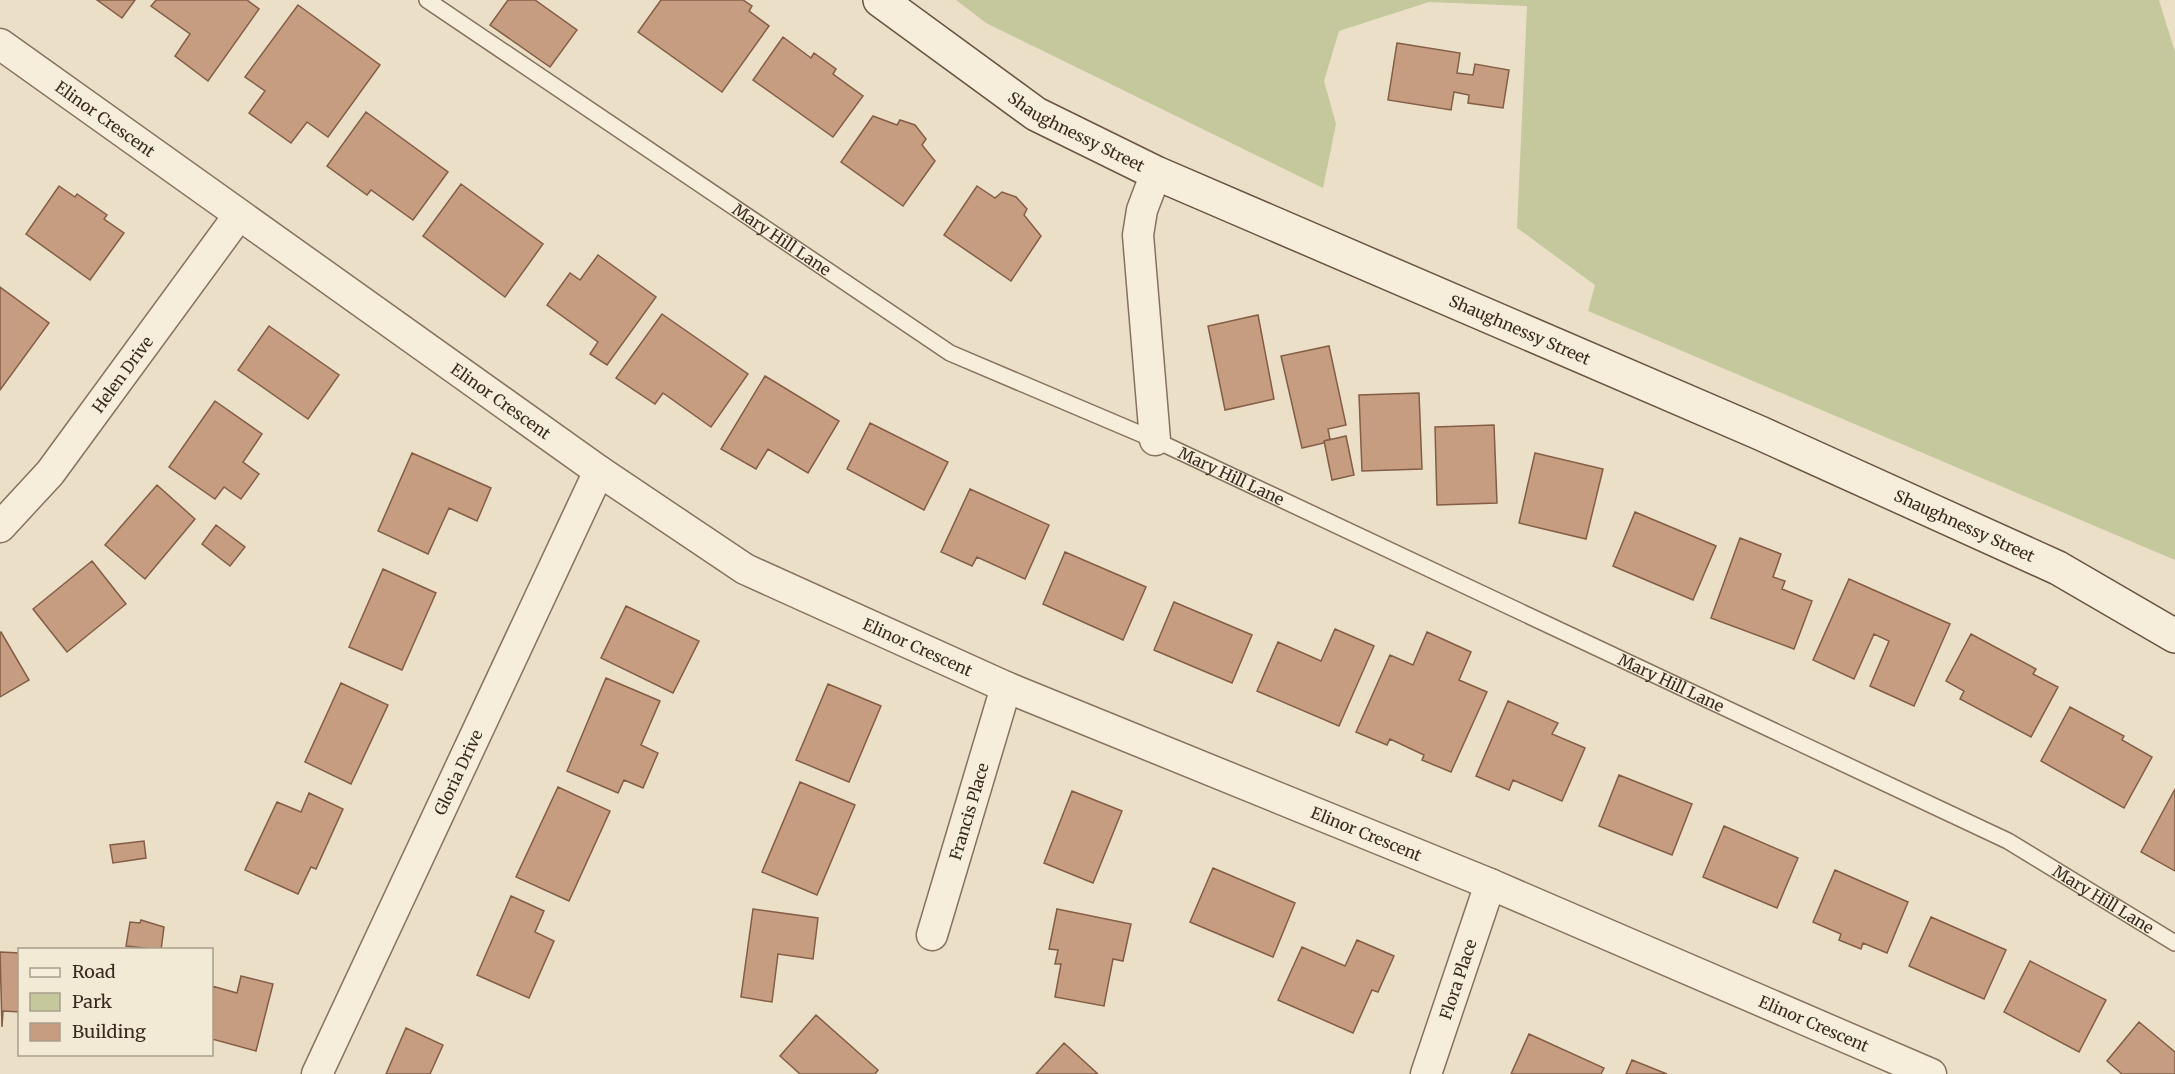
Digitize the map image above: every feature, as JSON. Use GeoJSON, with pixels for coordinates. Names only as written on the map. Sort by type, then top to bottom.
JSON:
{"type":"FeatureCollection","features":[{"type":"Feature","properties":{"kind":"main road","name":"Shaughnessy Street"},"geometry":{"type":"LineString","coordinates":[[880,0],[1036,114],[1156,173],[1760,433],[2058,568],[2175,636]]}},
{"type":"Feature","properties":{"kind":"street","name":"Elinor Crescent"},"geometry":{"type":"LineString","coordinates":[[0,44],[599,471],[745,569],[1006,687],[1490,884],[1931,1074]]}},
{"type":"Feature","properties":{"kind":"street"},"geometry":{"type":"LineString","coordinates":[[1155,440],[1138,234],[1142,210],[1156,173]]}},
{"type":"Feature","properties":{"kind":"street","name":"Helen Drive"},"geometry":{"type":"LineString","coordinates":[[0,527],[50,473],[239,215]]}},
{"type":"Feature","properties":{"kind":"street","name":"Gloria Drive"},"geometry":{"type":"LineString","coordinates":[[317,1074],[599,471]]}},
{"type":"Feature","properties":{"kind":"street","name":"Francis Place"},"geometry":{"type":"LineString","coordinates":[[932,935],[1006,687]]}},
{"type":"Feature","properties":{"kind":"street","name":"Flora Place"},"geometry":{"type":"LineString","coordinates":[[1426,1074],[1490,884]]}},
{"type":"Feature","properties":{"kind":"lane","name":"Mary Hill Lane"},"geometry":{"type":"LineString","coordinates":[[427,0],[950,353],[1155,440],[2008,841],[2175,943]]}},
{"type":"Feature","properties":{"kind":"green space"},"geometry":{"type":"Polygon","coordinates":[[[956,0],[2159,0],[2175,52],[2175,560],[1588,311],[1595,285],[1517,228],[1527,6],[1429,2],[1339,31],[1324,81],[1336,124],[1323,188],[986,23],[956,0]]]}},
{"type":"Feature","properties":{"kind":"building"},"geometry":{"type":"Polygon","coordinates":[[[97,0],[135,0],[122,18],[97,0]]]}},
{"type":"Feature","properties":{"kind":"building"},"geometry":{"type":"Polygon","coordinates":[[[156,0],[247,0],[259,9],[208,81],[175,56],[190,34],[151,6],[156,0]]]}},
{"type":"Feature","properties":{"kind":"building"},"geometry":{"type":"Polygon","coordinates":[[[508,0],[535,0],[577,30],[550,67],[490,25],[508,0]]]}},
{"type":"Feature","properties":{"kind":"building"},"geometry":{"type":"Polygon","coordinates":[[[661,0],[743,0],[752,6],[749,11],[769,26],[722,92],[638,32],[661,0]]]}},
{"type":"Feature","properties":{"kind":"building"},"geometry":{"type":"Polygon","coordinates":[[[298,5],[380,65],[328,137],[307,122],[291,143],[249,113],[265,91],[245,77],[298,5]]]}},
{"type":"Feature","properties":{"kind":"building"},"geometry":{"type":"Polygon","coordinates":[[[783,37],[811,58],[814,53],[836,69],[833,74],[863,96],[833,137],[753,80],[783,37]]]}},
{"type":"Feature","properties":{"kind":"building"},"geometry":{"type":"Polygon","coordinates":[[[1397,43],[1460,53],[1457,73],[1473,75],[1475,64],[1509,70],[1503,108],[1468,103],[1469,95],[1454,92],[1451,110],[1388,100],[1397,43]]]}},
{"type":"Feature","properties":{"kind":"building"},"geometry":{"type":"Polygon","coordinates":[[[366,112],[448,172],[413,220],[371,190],[367,195],[327,166],[366,112]]]}},
{"type":"Feature","properties":{"kind":"building"},"geometry":{"type":"Polygon","coordinates":[[[873,116],[897,125],[900,120],[915,125],[926,139],[922,145],[935,161],[903,206],[841,162],[873,116]]]}},
{"type":"Feature","properties":{"kind":"building"},"geometry":{"type":"Polygon","coordinates":[[[461,184],[543,244],[505,297],[423,236],[461,184]]]}},
{"type":"Feature","properties":{"kind":"building"},"geometry":{"type":"Polygon","coordinates":[[[59,186],[75,197],[77,194],[107,215],[104,219],[124,233],[90,280],[26,234],[59,186]]]}},
{"type":"Feature","properties":{"kind":"building"},"geometry":{"type":"Polygon","coordinates":[[[977,186],[995,198],[1002,192],[1016,197],[1027,209],[1024,215],[1041,236],[1011,281],[944,235],[977,186]]]}},
{"type":"Feature","properties":{"kind":"building"},"geometry":{"type":"Polygon","coordinates":[[[598,255],[656,297],[607,365],[590,354],[598,342],[547,305],[570,273],[580,280],[598,255]]]}},
{"type":"Feature","properties":{"kind":"building"},"geometry":{"type":"Polygon","coordinates":[[[0,287],[49,323],[0,390],[0,287]]]}},
{"type":"Feature","properties":{"kind":"building"},"geometry":{"type":"Polygon","coordinates":[[[662,314],[748,374],[711,427],[663,393],[655,404],[616,378],[662,314]]]}},
{"type":"Feature","properties":{"kind":"building"},"geometry":{"type":"Polygon","coordinates":[[[1258,315],[1274,399],[1225,410],[1208,326],[1258,315]]]}},
{"type":"Feature","properties":{"kind":"building"},"geometry":{"type":"Polygon","coordinates":[[[269,326],[339,375],[308,419],[238,370],[269,326]]]}},
{"type":"Feature","properties":{"kind":"building"},"geometry":{"type":"Polygon","coordinates":[[[1329,346],[1346,425],[1328,429],[1330,439],[1324,443],[1302,448],[1281,356],[1329,346]]]}},
{"type":"Feature","properties":{"kind":"building"},"geometry":{"type":"Polygon","coordinates":[[[765,376],[839,421],[808,473],[768,449],[756,469],[721,449],[765,376]]]}},
{"type":"Feature","properties":{"kind":"building"},"geometry":{"type":"Polygon","coordinates":[[[1419,393],[1422,469],[1362,471],[1359,395],[1419,393]]]}},
{"type":"Feature","properties":{"kind":"building"},"geometry":{"type":"Polygon","coordinates":[[[215,401],[262,434],[243,462],[259,474],[241,499],[224,487],[215,499],[169,467],[215,401]]]}},
{"type":"Feature","properties":{"kind":"building"},"geometry":{"type":"Polygon","coordinates":[[[870,423],[948,462],[924,510],[847,469],[870,423]]]}},
{"type":"Feature","properties":{"kind":"building"},"geometry":{"type":"Polygon","coordinates":[[[1494,425],[1497,503],[1437,505],[1435,427],[1494,425]]]}},
{"type":"Feature","properties":{"kind":"building"},"geometry":{"type":"Polygon","coordinates":[[[1346,436],[1354,475],[1332,480],[1324,441],[1346,436]]]}},
{"type":"Feature","properties":{"kind":"building"},"geometry":{"type":"Polygon","coordinates":[[[412,453],[491,488],[477,521],[449,508],[428,554],[378,531],[412,453]]]}},
{"type":"Feature","properties":{"kind":"building"},"geometry":{"type":"Polygon","coordinates":[[[1535,453],[1603,469],[1586,539],[1519,523],[1535,453]]]}},
{"type":"Feature","properties":{"kind":"building"},"geometry":{"type":"Polygon","coordinates":[[[157,485],[195,519],[145,579],[105,545],[157,485]]]}},
{"type":"Feature","properties":{"kind":"building"},"geometry":{"type":"Polygon","coordinates":[[[970,489],[1049,525],[1025,579],[977,557],[972,566],[941,552],[970,489]]]}},
{"type":"Feature","properties":{"kind":"building"},"geometry":{"type":"Polygon","coordinates":[[[1635,512],[1716,546],[1693,600],[1613,566],[1635,512]]]}},
{"type":"Feature","properties":{"kind":"building"},"geometry":{"type":"Polygon","coordinates":[[[216,525],[245,547],[230,566],[202,544],[216,525]]]}},
{"type":"Feature","properties":{"kind":"building"},"geometry":{"type":"Polygon","coordinates":[[[1740,538],[1781,554],[1773,577],[1785,581],[1782,589],[1812,601],[1794,649],[1711,618],[1740,538]]]}},
{"type":"Feature","properties":{"kind":"building"},"geometry":{"type":"Polygon","coordinates":[[[1065,552],[1146,587],[1123,640],[1043,604],[1065,552]]]}},
{"type":"Feature","properties":{"kind":"building"},"geometry":{"type":"Polygon","coordinates":[[[92,561],[126,604],[67,652],[33,609],[92,561]]]}},
{"type":"Feature","properties":{"kind":"building"},"geometry":{"type":"Polygon","coordinates":[[[383,569],[436,593],[402,670],[349,647],[383,569]]]}},
{"type":"Feature","properties":{"kind":"building"},"geometry":{"type":"Polygon","coordinates":[[[1849,579],[1950,624],[1914,706],[1870,686],[1889,641],[1874,634],[1854,679],[1813,660],[1849,579]]]}},
{"type":"Feature","properties":{"kind":"building"},"geometry":{"type":"Polygon","coordinates":[[[1174,602],[1252,635],[1232,683],[1154,650],[1174,602]]]}},
{"type":"Feature","properties":{"kind":"building"},"geometry":{"type":"Polygon","coordinates":[[[626,606],[699,641],[673,693],[601,658],[626,606]]]}},
{"type":"Feature","properties":{"kind":"building"},"geometry":{"type":"Polygon","coordinates":[[[1335,629],[1374,646],[1339,726],[1257,691],[1278,642],[1321,661],[1335,629]]]}},
{"type":"Feature","properties":{"kind":"building"},"geometry":{"type":"Polygon","coordinates":[[[1427,632],[1471,652],[1459,680],[1487,692],[1451,772],[1422,760],[1424,755],[1390,739],[1387,745],[1356,732],[1390,655],[1413,665],[1427,632]]]}},
{"type":"Feature","properties":{"kind":"building"},"geometry":{"type":"Polygon","coordinates":[[[0,633],[29,680],[0,697],[0,633]]]}},
{"type":"Feature","properties":{"kind":"building"},"geometry":{"type":"Polygon","coordinates":[[[1971,634],[2036,669],[2033,674],[2058,687],[2031,737],[1960,699],[1964,691],[1946,681],[1971,634]]]}},
{"type":"Feature","properties":{"kind":"building"},"geometry":{"type":"Polygon","coordinates":[[[606,678],[660,701],[641,745],[658,753],[643,788],[624,780],[618,793],[567,771],[606,678]]]}},
{"type":"Feature","properties":{"kind":"building"},"geometry":{"type":"Polygon","coordinates":[[[341,683],[388,705],[351,784],[305,762],[341,683]]]}},
{"type":"Feature","properties":{"kind":"building"},"geometry":{"type":"Polygon","coordinates":[[[828,684],[881,706],[849,782],[796,760],[828,684]]]}},
{"type":"Feature","properties":{"kind":"building"},"geometry":{"type":"Polygon","coordinates":[[[1508,701],[1558,723],[1552,734],[1585,748],[1562,801],[1513,780],[1509,790],[1476,776],[1508,701]]]}},
{"type":"Feature","properties":{"kind":"building"},"geometry":{"type":"Polygon","coordinates":[[[2070,707],[2124,736],[2122,740],[2152,757],[2124,808],[2041,761],[2070,707]]]}},
{"type":"Feature","properties":{"kind":"building"},"geometry":{"type":"Polygon","coordinates":[[[1619,775],[1692,804],[1672,855],[1599,826],[1619,775]]]}},
{"type":"Feature","properties":{"kind":"building"},"geometry":{"type":"Polygon","coordinates":[[[800,782],[855,805],[817,895],[762,872],[800,782]]]}},
{"type":"Feature","properties":{"kind":"building"},"geometry":{"type":"Polygon","coordinates":[[[558,787],[610,811],[569,901],[516,877],[558,787]]]}},
{"type":"Feature","properties":{"kind":"building"},"geometry":{"type":"Polygon","coordinates":[[[2175,789],[2175,871],[2141,852],[2175,789]]]}},
{"type":"Feature","properties":{"kind":"building"},"geometry":{"type":"Polygon","coordinates":[[[1072,791],[1122,811],[1093,883],[1044,863],[1072,791]]]}},
{"type":"Feature","properties":{"kind":"building"},"geometry":{"type":"Polygon","coordinates":[[[309,793],[343,809],[316,869],[311,867],[298,894],[245,870],[277,802],[301,812],[309,793]]]}},
{"type":"Feature","properties":{"kind":"building"},"geometry":{"type":"Polygon","coordinates":[[[1724,826],[1798,858],[1777,908],[1703,877],[1724,826]]]}},
{"type":"Feature","properties":{"kind":"building"},"geometry":{"type":"Polygon","coordinates":[[[144,841],[146,858],[113,863],[110,845],[144,841]]]}},
{"type":"Feature","properties":{"kind":"building"},"geometry":{"type":"Polygon","coordinates":[[[1213,868],[1295,903],[1273,957],[1190,922],[1213,868]]]}},
{"type":"Feature","properties":{"kind":"building"},"geometry":{"type":"Polygon","coordinates":[[[1835,870],[1908,902],[1887,953],[1863,943],[1861,949],[1839,940],[1841,934],[1813,922],[1835,870]]]}},
{"type":"Feature","properties":{"kind":"building"},"geometry":{"type":"Polygon","coordinates":[[[511,896],[544,911],[535,932],[554,941],[529,998],[477,975],[511,896]]]}},
{"type":"Feature","properties":{"kind":"building"},"geometry":{"type":"Polygon","coordinates":[[[753,909],[818,918],[813,959],[778,954],[772,1002],[741,997],[753,909]]]}},
{"type":"Feature","properties":{"kind":"building"},"geometry":{"type":"Polygon","coordinates":[[[1057,909],[1131,924],[1123,961],[1113,959],[1104,1006],[1055,997],[1061,964],[1055,964],[1058,950],[1049,949],[1057,909]]]}},
{"type":"Feature","properties":{"kind":"building"},"geometry":{"type":"Polygon","coordinates":[[[1931,917],[2006,950],[1984,999],[1909,966],[1931,917]]]}},
{"type":"Feature","properties":{"kind":"building"},"geometry":{"type":"Polygon","coordinates":[[[141,920],[164,927],[161,948],[126,946],[130,922],[140,923],[141,920]]]}},
{"type":"Feature","properties":{"kind":"building"},"geometry":{"type":"Polygon","coordinates":[[[1357,940],[1394,956],[1378,992],[1372,990],[1353,1033],[1278,1000],[1302,947],[1345,966],[1357,940]]]}},
{"type":"Feature","properties":{"kind":"building"},"geometry":{"type":"Polygon","coordinates":[[[0,952],[18,953],[18,1012],[3,1011],[2,1027],[0,952]]]}},
{"type":"Feature","properties":{"kind":"building"},"geometry":{"type":"Polygon","coordinates":[[[2030,961],[2106,1000],[2079,1052],[2004,1012],[2030,961]]]}},
{"type":"Feature","properties":{"kind":"building"},"geometry":{"type":"Polygon","coordinates":[[[241,976],[273,984],[256,1051],[213,1039],[213,986],[237,993],[241,976]]]}},
{"type":"Feature","properties":{"kind":"building"},"geometry":{"type":"Polygon","coordinates":[[[816,1015],[878,1070],[875,1074],[800,1074],[780,1056],[816,1015]]]}},
{"type":"Feature","properties":{"kind":"building"},"geometry":{"type":"Polygon","coordinates":[[[2139,1022],[2175,1052],[2175,1074],[2122,1074],[2107,1061],[2139,1022]]]}},
{"type":"Feature","properties":{"kind":"building"},"geometry":{"type":"Polygon","coordinates":[[[406,1028],[443,1045],[430,1074],[386,1074],[406,1028]]]}},
{"type":"Feature","properties":{"kind":"building"},"geometry":{"type":"Polygon","coordinates":[[[1529,1034],[1604,1068],[1601,1074],[1511,1074],[1529,1034]]]}},
{"type":"Feature","properties":{"kind":"building"},"geometry":{"type":"Polygon","coordinates":[[[1064,1043],[1098,1074],[1036,1074],[1064,1043]]]}},
{"type":"Feature","properties":{"kind":"building"},"geometry":{"type":"Polygon","coordinates":[[[1632,1060],[1667,1074],[1626,1074],[1632,1060]]]}}]}
